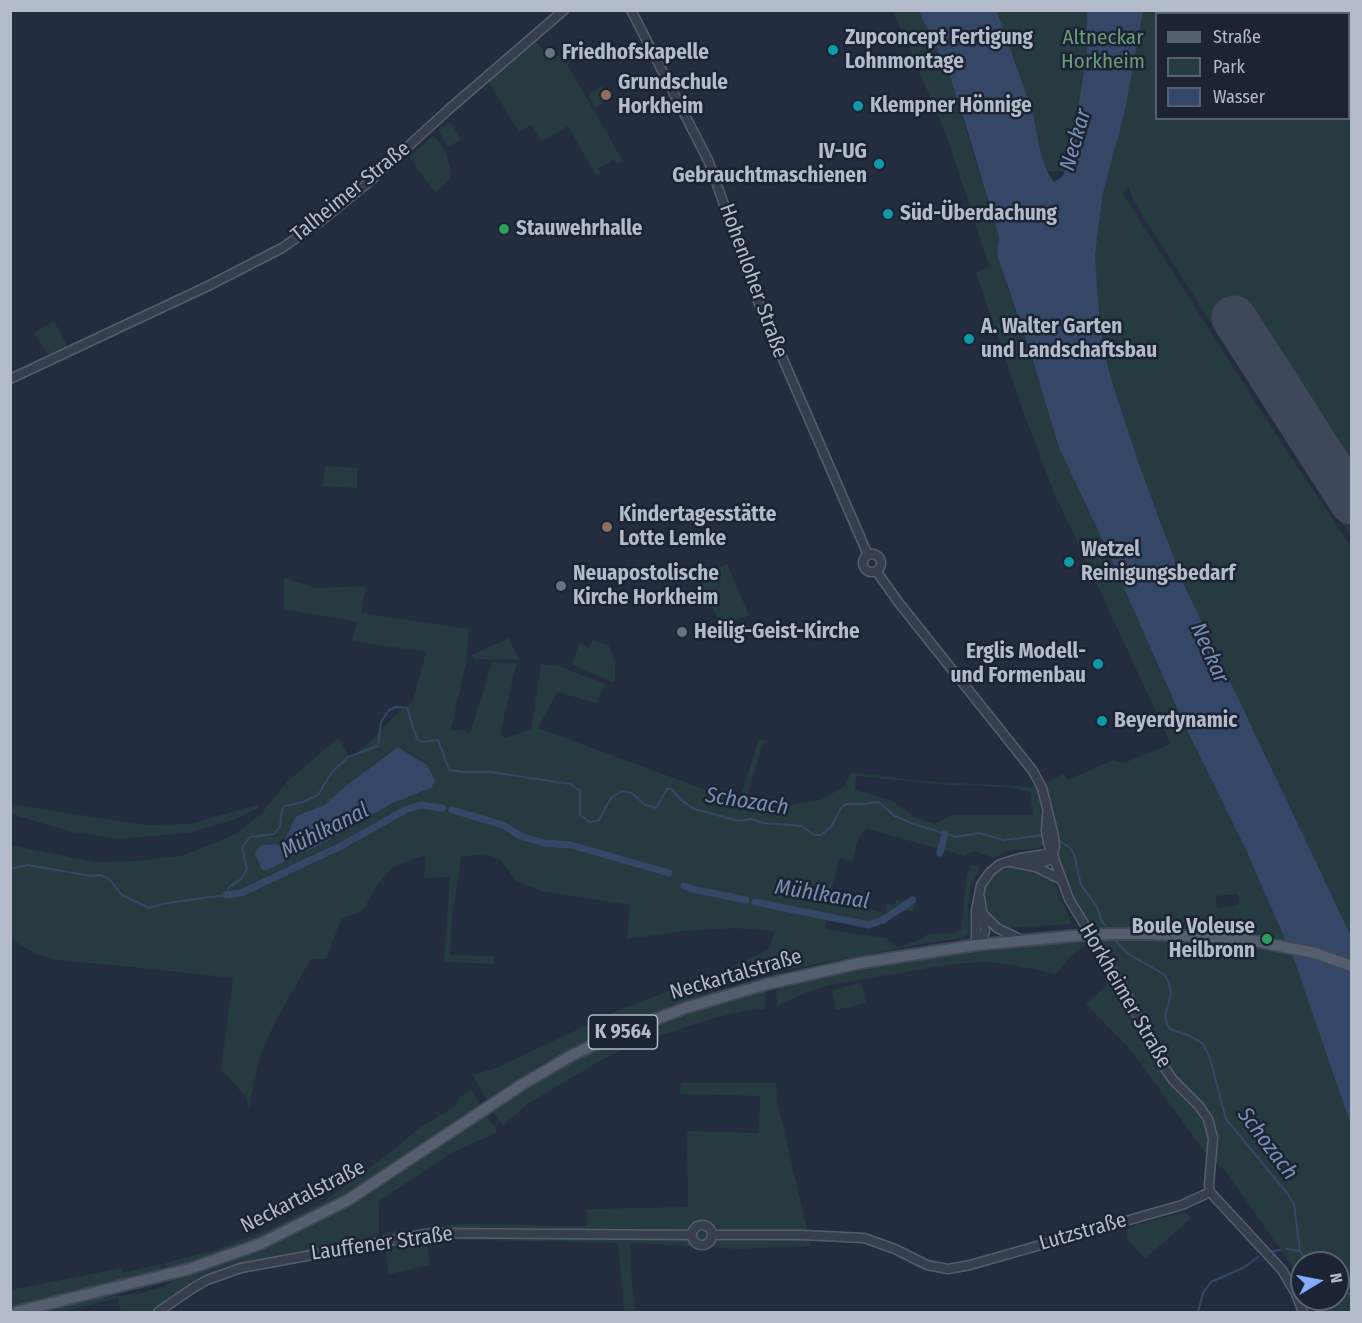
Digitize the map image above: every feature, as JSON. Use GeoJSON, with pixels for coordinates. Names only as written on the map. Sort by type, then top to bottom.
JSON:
{"type":"FeatureCollection","features":[{"type":"Feature","properties":{"kind":"main road","name":"Neckartalstraße"},"geometry":{"type":"LineString","coordinates":[[16,1312],[156,1278],[221,1259],[260,1244],[325,1213],[387,1175],[523,1083],[574,1054],[685,1008],[767,984],[860,963],[976,945],[1073,936],[1128,934],[1225,937],[1294,948],[1352,966]]}},
{"type":"Feature","properties":{"kind":"street","name":"Talheimer Straße"},"geometry":{"type":"LineString","coordinates":[[11,378],[208,286],[282,248],[321,221],[369,182],[564,10]]}},
{"type":"Feature","properties":{"kind":"street","name":"Hohenloher Straße"},"geometry":{"type":"LineString","coordinates":[[631,10],[709,162],[759,304],[868,555]]}},
{"type":"Feature","properties":{"kind":"street","name":"Hohenloher Straße"},"geometry":{"type":"LineString","coordinates":[[875,554],[881,559],[882,564],[877,572],[869,573],[863,567],[864,558],[868,555],[875,554]]}},
{"type":"Feature","properties":{"kind":"street","name":"Hohenloher Straße"},"geometry":{"type":"LineString","coordinates":[[877,572],[899,603],[1027,761],[1038,778]]}},
{"type":"Feature","properties":{"kind":"street","name":"Horkheimer Straße"},"geometry":{"type":"LineString","coordinates":[[1038,778],[1060,879],[1127,995],[1164,1067],[1208,1119],[1213,1138],[1210,1192]]}},
{"type":"Feature","properties":{"kind":"street"},"geometry":{"type":"LineString","coordinates":[[976,945],[976,910],[981,885],[990,872],[1000,864],[1053,850]]}},
{"type":"Feature","properties":{"kind":"street"},"geometry":{"type":"LineString","coordinates":[[1008,862],[1028,864],[1045,862],[1053,850]]}},
{"type":"Feature","properties":{"kind":"street"},"geometry":{"type":"LineString","coordinates":[[1028,864],[1060,879]]}},
{"type":"Feature","properties":{"kind":"street"},"geometry":{"type":"LineString","coordinates":[[976,945],[984,935],[984,915],[979,895]]}},
{"type":"Feature","properties":{"kind":"street"},"geometry":{"type":"LineString","coordinates":[[984,915],[1001,930],[1022,940]]}},
{"type":"Feature","properties":{"kind":"street"},"geometry":{"type":"LineString","coordinates":[[1210,1192],[1282,1270],[1303,1312]]}},
{"type":"Feature","properties":{"kind":"street","name":"Lutzstraße"},"geometry":{"type":"LineString","coordinates":[[955,1268],[1182,1205],[1210,1192]]}},
{"type":"Feature","properties":{"kind":"street","name":"Lauffener Straße"},"geometry":{"type":"LineString","coordinates":[[702,1225],[709,1228],[713,1235],[710,1243],[702,1246],[694,1242],[692,1235],[695,1228],[702,1225]]}},
{"type":"Feature","properties":{"kind":"street","name":"Lauffener Straße"},"geometry":{"type":"LineString","coordinates":[[158,1312],[207,1280],[241,1268],[432,1233],[692,1235]]}},
{"type":"Feature","properties":{"kind":"street","name":"Lauffener Straße"},"geometry":{"type":"LineString","coordinates":[[713,1235],[864,1238],[895,1249],[927,1265],[955,1268]]}},
{"type":"Feature","properties":{"kind":"green space"},"geometry":{"type":"Polygon","coordinates":[[[893,11],[919,11],[949,74],[999,237],[997,255],[1031,354],[1059,448],[1106,547],[1184,724],[1247,852],[1296,965],[1340,1087],[1351,1125],[1351,1312],[1323,1311],[1350,1311],[1350,1251],[1290,1251],[1290,1263],[1224,1169],[1206,1154],[1130,1049],[1086,1004],[1111,981],[1088,944],[1070,957],[1056,974],[1015,965],[985,962],[953,964],[829,985],[777,1006],[776,988],[845,972],[922,959],[1057,943],[1087,943],[1082,927],[1065,898],[1050,864],[1045,843],[1038,848],[1007,851],[994,858],[974,851],[964,856],[868,829],[862,833],[857,842],[852,861],[839,858],[831,895],[843,898],[841,906],[850,909],[851,906],[885,913],[887,903],[892,905],[896,899],[903,901],[909,898],[915,901],[914,911],[900,911],[884,921],[869,926],[827,918],[825,929],[886,938],[898,947],[919,940],[928,934],[954,933],[961,929],[967,874],[972,865],[977,865],[980,868],[971,886],[968,904],[969,932],[966,936],[960,939],[938,941],[775,972],[730,984],[594,1037],[543,1063],[487,1100],[472,1075],[496,1068],[619,1010],[733,966],[770,949],[774,931],[734,928],[685,931],[627,939],[630,905],[541,891],[515,880],[500,859],[485,854],[461,857],[452,918],[450,955],[495,956],[493,964],[444,962],[450,877],[424,878],[426,855],[416,858],[393,867],[378,884],[362,911],[341,919],[326,959],[311,959],[275,1022],[259,1059],[249,1108],[245,1096],[221,1069],[233,978],[63,961],[36,954],[11,939],[11,845],[95,862],[135,861],[180,856],[235,834],[261,814],[287,782],[338,738],[350,758],[370,742],[399,711],[413,701],[426,652],[352,641],[357,622],[284,609],[284,578],[315,588],[366,586],[361,613],[469,629],[466,663],[451,730],[462,730],[470,734],[492,662],[517,663],[500,733],[504,738],[531,729],[541,664],[558,666],[606,684],[596,703],[557,692],[538,728],[739,802],[759,739],[766,741],[762,747],[746,800],[780,807],[820,800],[844,787],[851,772],[920,781],[1036,787],[1064,774],[1067,780],[1113,760],[1124,763],[1171,744],[1053,490],[976,273],[989,266],[946,134],[893,11]],[[392,750],[324,805],[295,816],[316,847],[393,803],[431,788],[420,760],[405,750],[392,750]],[[856,776],[855,790],[893,801],[914,817],[934,824],[951,815],[1033,815],[1030,792],[1010,787],[946,785],[856,776]],[[1238,894],[1216,896],[1217,908],[1239,905],[1238,894]]]}},
{"type":"Feature","properties":{"kind":"green space","name":"Altneckar Horkheim"},"geometry":{"type":"Polygon","coordinates":[[[997,11],[1283,11],[1155,12],[1155,120],[1350,120],[1350,62],[1351,65],[1351,537],[1133,200],[1128,185],[1123,194],[1261,411],[1351,547],[1351,936],[1182,580],[1140,467],[1111,379],[1099,312],[1095,255],[1104,187],[1064,171],[1047,171],[1041,154],[1033,113],[997,11]]]}},
{"type":"Feature","properties":{"kind":"green space"},"geometry":{"type":"Polygon","coordinates":[[[536,41],[550,61],[561,54],[623,161],[617,164],[614,159],[598,169],[600,173],[596,175],[568,126],[542,141],[531,125],[519,132],[488,81],[536,41]]]}},
{"type":"Feature","properties":{"kind":"green space"},"geometry":{"type":"Polygon","coordinates":[[[602,86],[610,99],[595,108],[588,94],[602,86]]]}},
{"type":"Feature","properties":{"kind":"green space"},"geometry":{"type":"Polygon","coordinates":[[[450,122],[461,139],[449,147],[438,130],[450,122]]]}},
{"type":"Feature","properties":{"kind":"green space"},"geometry":{"type":"Polygon","coordinates":[[[434,135],[445,151],[451,170],[450,179],[435,193],[409,156],[434,135]]]}},
{"type":"Feature","properties":{"kind":"green space"},"geometry":{"type":"Polygon","coordinates":[[[54,321],[69,349],[50,358],[34,333],[54,321]]]}},
{"type":"Feature","properties":{"kind":"green space"},"geometry":{"type":"Polygon","coordinates":[[[325,466],[357,468],[357,488],[323,486],[325,466]]]}},
{"type":"Feature","properties":{"kind":"green space"},"geometry":{"type":"Polygon","coordinates":[[[727,564],[749,615],[727,624],[719,620],[701,587],[704,575],[727,564]]]}},
{"type":"Feature","properties":{"kind":"green space"},"geometry":{"type":"Polygon","coordinates":[[[509,638],[519,660],[474,659],[471,655],[509,638]]]}},
{"type":"Feature","properties":{"kind":"green space"},"geometry":{"type":"Polygon","coordinates":[[[593,640],[609,646],[615,662],[615,683],[572,665],[579,643],[589,648],[593,640]]]}},
{"type":"Feature","properties":{"kind":"green space"},"geometry":{"type":"Polygon","coordinates":[[[10,804],[145,825],[189,824],[258,805],[259,808],[236,819],[189,833],[118,839],[72,832],[11,814],[10,804]]]}},
{"type":"Feature","properties":{"kind":"green space"},"geometry":{"type":"Polygon","coordinates":[[[1010,866],[1030,868],[1051,876],[1072,924],[1007,928],[997,924],[987,912],[983,902],[983,891],[991,874],[1010,866]]]}},
{"type":"Feature","properties":{"kind":"green space"},"geometry":{"type":"Polygon","coordinates":[[[861,983],[866,1003],[836,1010],[832,990],[861,983]]]}},
{"type":"Feature","properties":{"kind":"green space"},"geometry":{"type":"Polygon","coordinates":[[[765,990],[764,1009],[743,1011],[707,1020],[631,1045],[527,1104],[503,1126],[493,1112],[488,1117],[497,1130],[496,1133],[453,1152],[379,1201],[379,1233],[375,1238],[232,1267],[205,1276],[153,1312],[121,1312],[118,1298],[61,1312],[39,1312],[102,1297],[137,1294],[165,1286],[176,1279],[230,1261],[287,1237],[378,1187],[502,1102],[595,1049],[690,1011],[765,990]]]}},
{"type":"Feature","properties":{"kind":"green space"},"geometry":{"type":"Polygon","coordinates":[[[681,1083],[776,1083],[777,1101],[811,1246],[741,1249],[630,1243],[636,1312],[625,1312],[624,1310],[618,1243],[426,1239],[430,1265],[389,1274],[382,1233],[462,1224],[586,1226],[587,1209],[688,1207],[687,1131],[759,1133],[760,1096],[680,1094],[681,1083]]]}},
{"type":"Feature","properties":{"kind":"green space"},"geometry":{"type":"Polygon","coordinates":[[[471,1090],[481,1106],[357,1189],[273,1233],[225,1253],[167,1270],[165,1263],[212,1251],[241,1240],[274,1227],[324,1201],[391,1152],[418,1129],[457,1105],[458,1098],[471,1090]]]}},
{"type":"Feature","properties":{"kind":"green space"},"geometry":{"type":"Polygon","coordinates":[[[1185,1212],[1191,1218],[1145,1259],[1127,1238],[1127,1232],[1136,1225],[1185,1212]]]}},
{"type":"Feature","properties":{"kind":"green space"},"geometry":{"type":"Polygon","coordinates":[[[160,1264],[162,1271],[11,1307],[11,1290],[122,1268],[123,1273],[160,1264]]]}},
{"type":"Feature","properties":{"kind":"water","name":"Neckar"},"geometry":{"type":"Polygon","coordinates":[[[919,11],[997,11],[1033,113],[1041,154],[1054,182],[1063,176],[1075,126],[1087,54],[1087,11],[1143,11],[1125,110],[1103,193],[1095,255],[1103,342],[1111,379],[1140,467],[1182,580],[1351,936],[1351,1125],[1296,965],[1247,852],[1184,724],[1106,547],[1059,448],[1031,354],[997,255],[999,237],[966,126],[949,74],[919,11]]]}},
{"type":"Feature","properties":{"kind":"water"},"geometry":{"type":"Polygon","coordinates":[[[398,747],[427,765],[435,781],[431,788],[393,803],[316,847],[294,856],[285,839],[296,816],[324,805],[398,747]]]}},
{"type":"Feature","properties":{"kind":"water"},"geometry":{"type":"Polygon","coordinates":[[[261,845],[280,845],[286,861],[262,870],[255,854],[256,850],[261,845]]]}},
{"type":"Feature","properties":{"kind":"waterway","name":"Schozach"},"geometry":{"type":"LineString","coordinates":[[10,869],[28,865],[91,876],[101,875],[109,879],[122,895],[149,908],[167,903],[226,895],[229,887],[241,879],[247,869],[242,847],[250,837],[274,834],[280,826],[282,810],[285,806],[303,802],[318,795],[332,772],[348,757],[378,746],[381,722],[389,710],[396,707],[407,708],[417,739],[423,742],[438,740],[449,770],[491,772],[570,784],[580,791],[580,815],[590,822],[599,820],[611,798],[622,791],[632,793],[645,805],[656,808],[667,789],[672,789],[681,800],[694,809],[739,821],[752,819],[763,823],[802,826],[814,835],[821,835],[831,827],[841,808],[846,804],[879,802],[893,815],[956,837],[979,833],[1004,840],[1043,835]]}},
{"type":"Feature","properties":{"kind":"waterway","name":"Mühlkanal"},"geometry":{"type":"LineString","coordinates":[[226,895],[241,893],[341,846],[407,809],[421,805],[442,808]]}},
{"type":"Feature","properties":{"kind":"waterway","name":"Mühlkanal"},"geometry":{"type":"LineString","coordinates":[[452,810],[503,825],[520,836],[544,843],[571,845],[669,873]]}},
{"type":"Feature","properties":{"kind":"waterway","name":"Mühlkanal"},"geometry":{"type":"LineString","coordinates":[[940,853],[945,833]]}},
{"type":"Feature","properties":{"kind":"waterway","name":"Schozach"},"geometry":{"type":"LineString","coordinates":[[1057,839],[1069,847],[1074,854],[1081,885],[1097,907],[1101,920],[1108,930]]}},
{"type":"Feature","properties":{"kind":"waterway","name":"Mühlkanal"},"geometry":{"type":"LineString","coordinates":[[684,886],[746,900]]}},
{"type":"Feature","properties":{"kind":"waterway","name":"Mühlkanal"},"geometry":{"type":"LineString","coordinates":[[755,902],[869,925],[883,920],[913,900]]}},
{"type":"Feature","properties":{"kind":"waterway","name":"Schozach"},"geometry":{"type":"LineString","coordinates":[[1113,938],[1127,953],[1165,975],[1171,993],[1165,1016],[1167,1025],[1170,1029],[1202,1043],[1209,1055],[1226,1119],[1294,1204],[1300,1251]]}},
{"type":"Feature","properties":{"kind":"waterway"},"geometry":{"type":"LineString","coordinates":[[1286,1249],[1300,1251]]}},
{"type":"Feature","properties":{"kind":"waterway"},"geometry":{"type":"LineString","coordinates":[[1272,1251],[1280,1250]]}},
{"type":"Feature","properties":{"kind":"waterway"},"geometry":{"type":"LineString","coordinates":[[1198,1312],[1203,1293],[1211,1282],[1243,1268],[1258,1257]]}},
{"type":"Feature","properties":{"kind":"runway"},"geometry":{"type":"LineString","coordinates":[[1234,318],[1352,502]]}},
{"type":"Feature","properties":{"kind":"place","name":"Zupconcept Fertigung Lohnmontage"},"geometry":{"type":"Point","coordinates":[833,50]}},
{"type":"Feature","properties":{"kind":"place","name":"Friedhofskapelle"},"geometry":{"type":"Point","coordinates":[550,53]}},
{"type":"Feature","properties":{"kind":"place","name":"Grundschule Horkheim"},"geometry":{"type":"Point","coordinates":[606,95]}},
{"type":"Feature","properties":{"kind":"place","name":"Klempner Hönnige"},"geometry":{"type":"Point","coordinates":[858,106]}},
{"type":"Feature","properties":{"kind":"place","name":"IV-UG Gebrauchtmaschienen"},"geometry":{"type":"Point","coordinates":[879,164]}},
{"type":"Feature","properties":{"kind":"place","name":"Süd-Überdachung"},"geometry":{"type":"Point","coordinates":[888,214]}},
{"type":"Feature","properties":{"kind":"place","name":"Stauwehrhalle"},"geometry":{"type":"Point","coordinates":[504,229]}},
{"type":"Feature","properties":{"kind":"place","name":"A. Walter Garten und Landschaftsbau"},"geometry":{"type":"Point","coordinates":[969,339]}},
{"type":"Feature","properties":{"kind":"place","name":"Kindertagesstätte Lotte Lemke"},"geometry":{"type":"Point","coordinates":[607,527]}},
{"type":"Feature","properties":{"kind":"place","name":"Wetzel Reinigungsbedarf"},"geometry":{"type":"Point","coordinates":[1069,562]}},
{"type":"Feature","properties":{"kind":"place","name":"Neuapostolische Kirche Horkheim"},"geometry":{"type":"Point","coordinates":[561,586]}},
{"type":"Feature","properties":{"kind":"place","name":"Heilig-Geist-Kirche"},"geometry":{"type":"Point","coordinates":[682,632]}},
{"type":"Feature","properties":{"kind":"place","name":"Erglis Modell- und Formenbau"},"geometry":{"type":"Point","coordinates":[1098,664]}},
{"type":"Feature","properties":{"kind":"place","name":"Beyerdynamic"},"geometry":{"type":"Point","coordinates":[1102,721]}},
{"type":"Feature","properties":{"kind":"place","name":"Boule Voleuse Heilbronn"},"geometry":{"type":"Point","coordinates":[1267,939]}}]}
